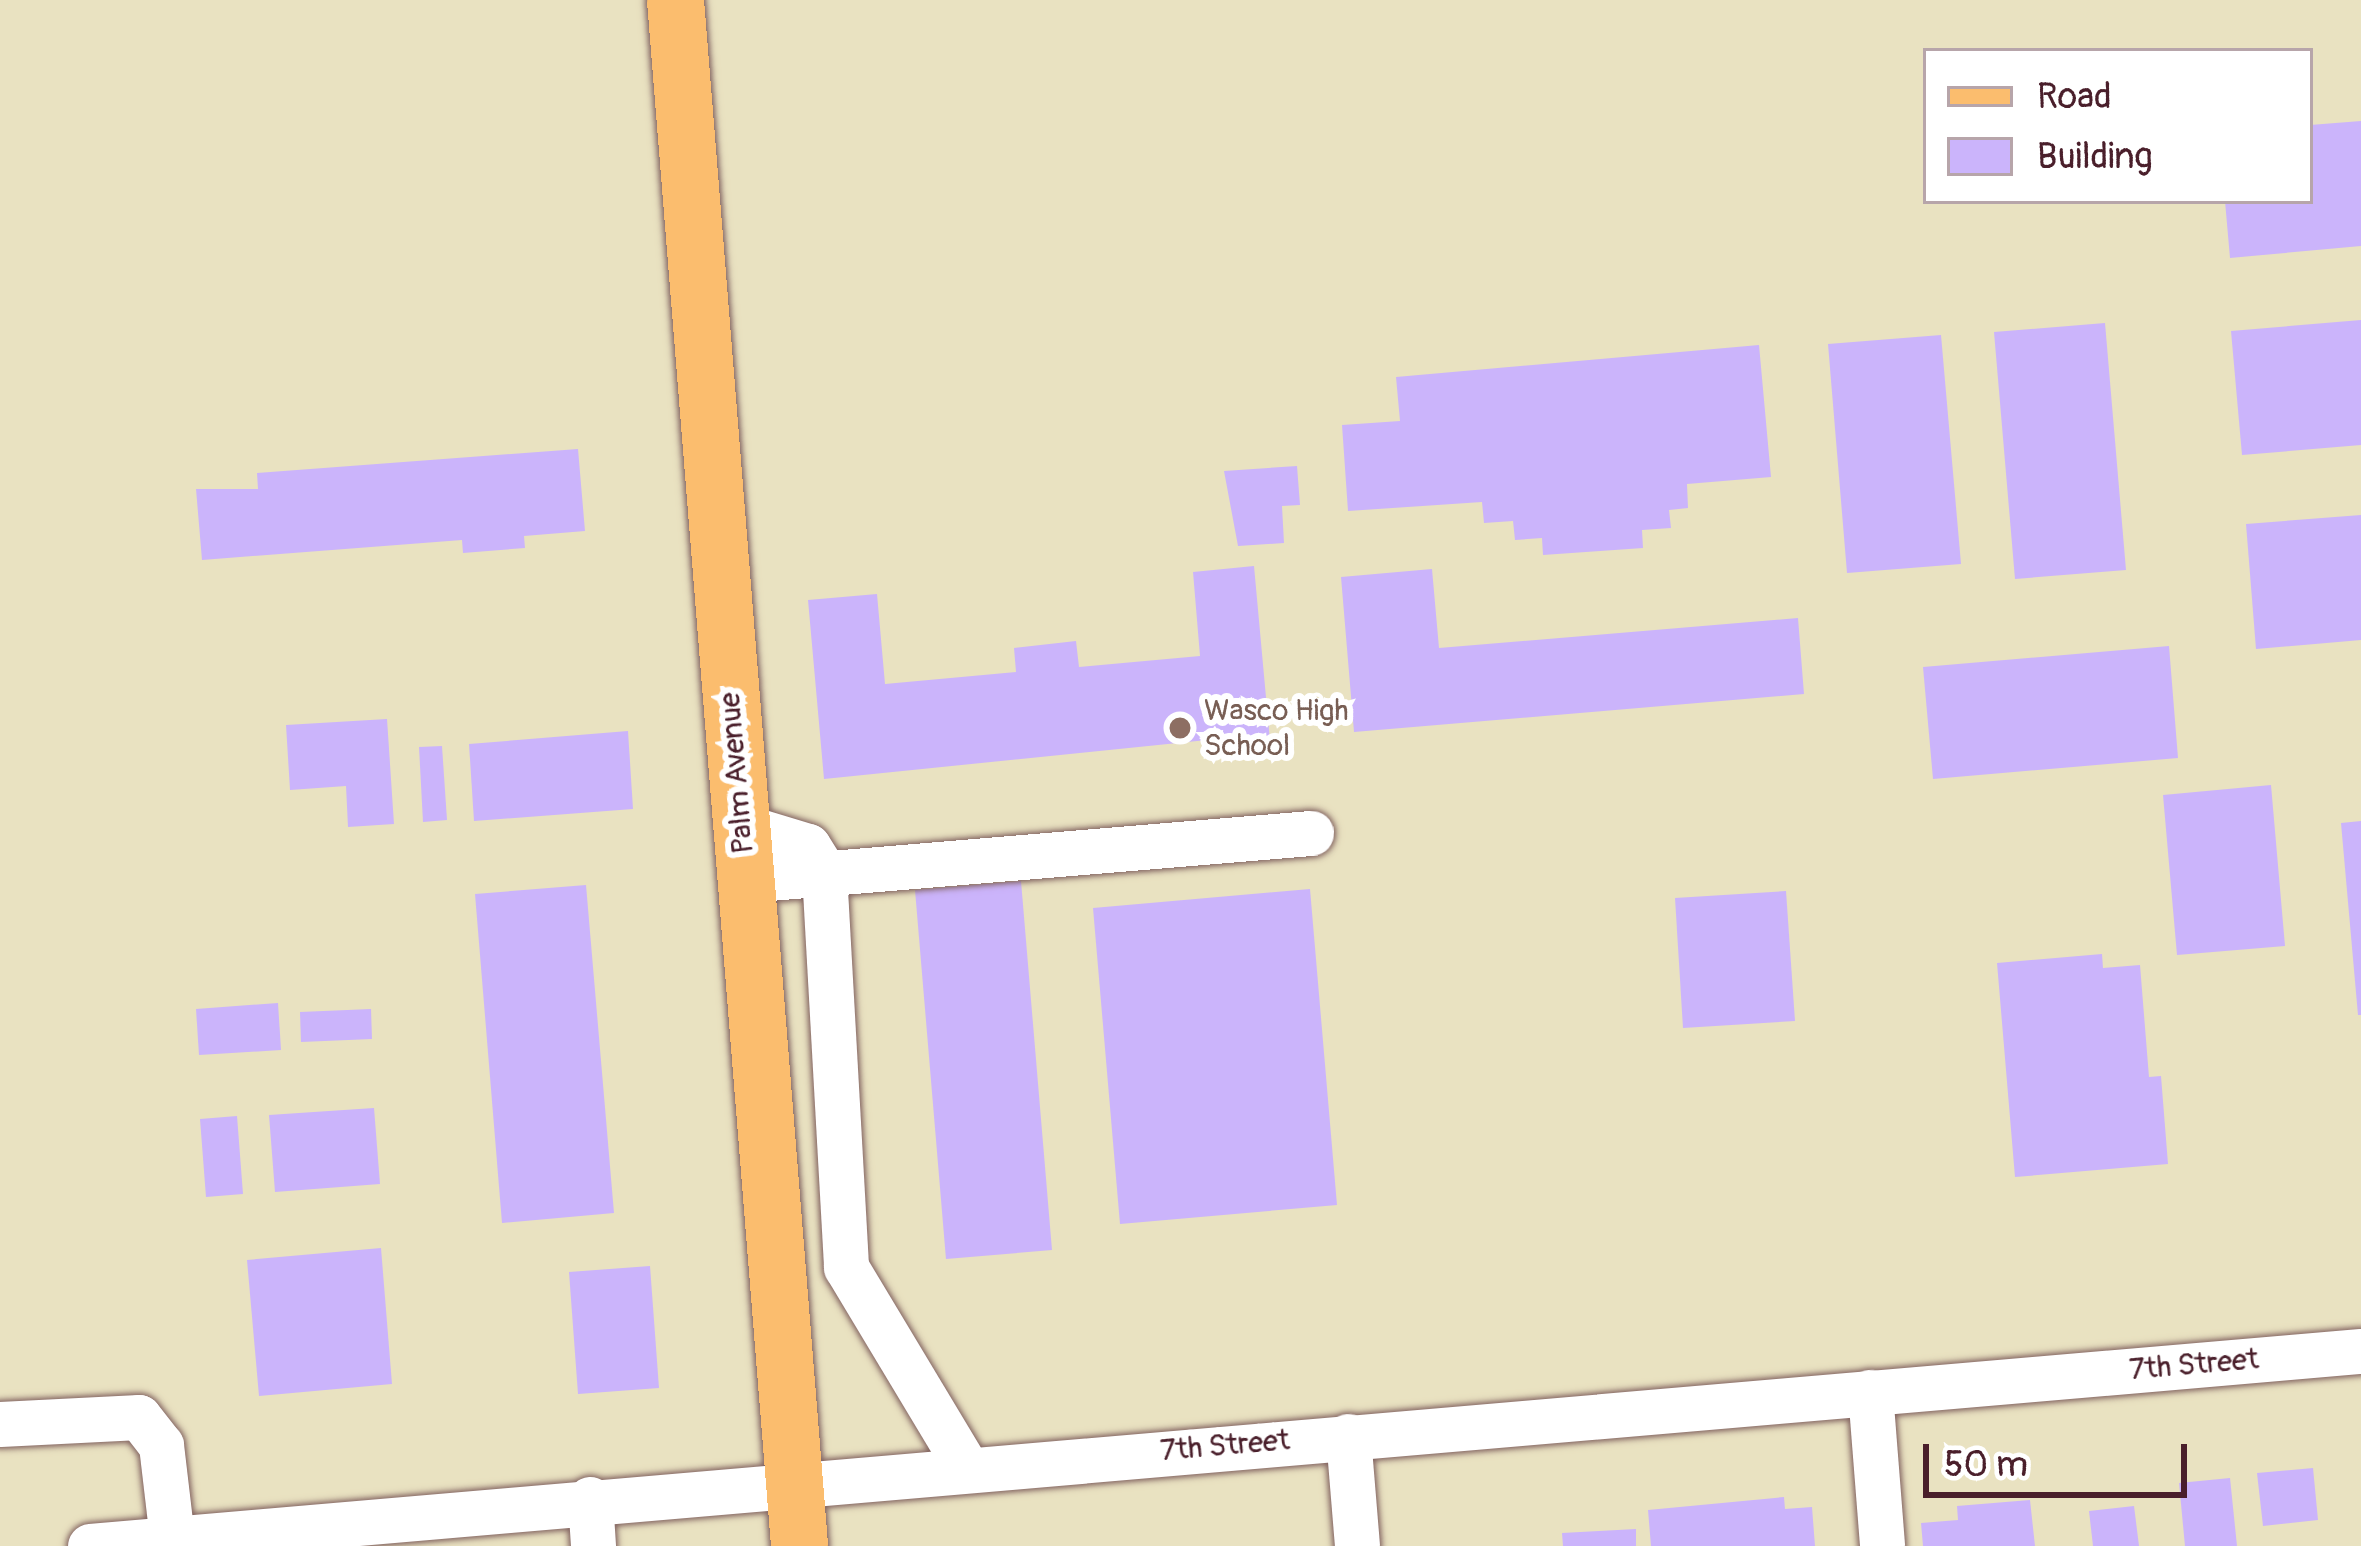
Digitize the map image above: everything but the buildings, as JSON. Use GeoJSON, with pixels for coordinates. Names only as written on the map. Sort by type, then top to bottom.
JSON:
{"type":"FeatureCollection","features":[{"type":"Feature","properties":{"kind":"main road","name":"Palm Avenue"},"geometry":{"type":"LineString","coordinates":[[675,0],[799,1546]]}},
{"type":"Feature","properties":{"kind":"street"},"geometry":{"type":"LineString","coordinates":[[744,853],[824,872],[1311,833]]}},
{"type":"Feature","properties":{"kind":"street"},"geometry":{"type":"LineString","coordinates":[[824,872],[845,1267],[967,1468]]}},
{"type":"Feature","properties":{"kind":"street","name":"7th Street"},"geometry":{"type":"LineString","coordinates":[[90,1546],[356,1532],[590,1499],[2361,1351]]}},
{"type":"Feature","properties":{"kind":"street"},"geometry":{"type":"LineString","coordinates":[[1870,1392],[1882,1546]]}},
{"type":"Feature","properties":{"kind":"street"},"geometry":{"type":"LineString","coordinates":[[0,1424],[139,1417],[161,1445],[172,1539]]}},
{"type":"Feature","properties":{"kind":"street"},"geometry":{"type":"LineString","coordinates":[[1348,1436],[1357,1546]]}},
{"type":"Feature","properties":{"kind":"street"},"geometry":{"type":"LineString","coordinates":[[590,1499],[593,1546]]}},
{"type":"Feature","properties":{"kind":"place","name":"Wasco High School"},"geometry":{"type":"Point","coordinates":[1180,728]}}]}
